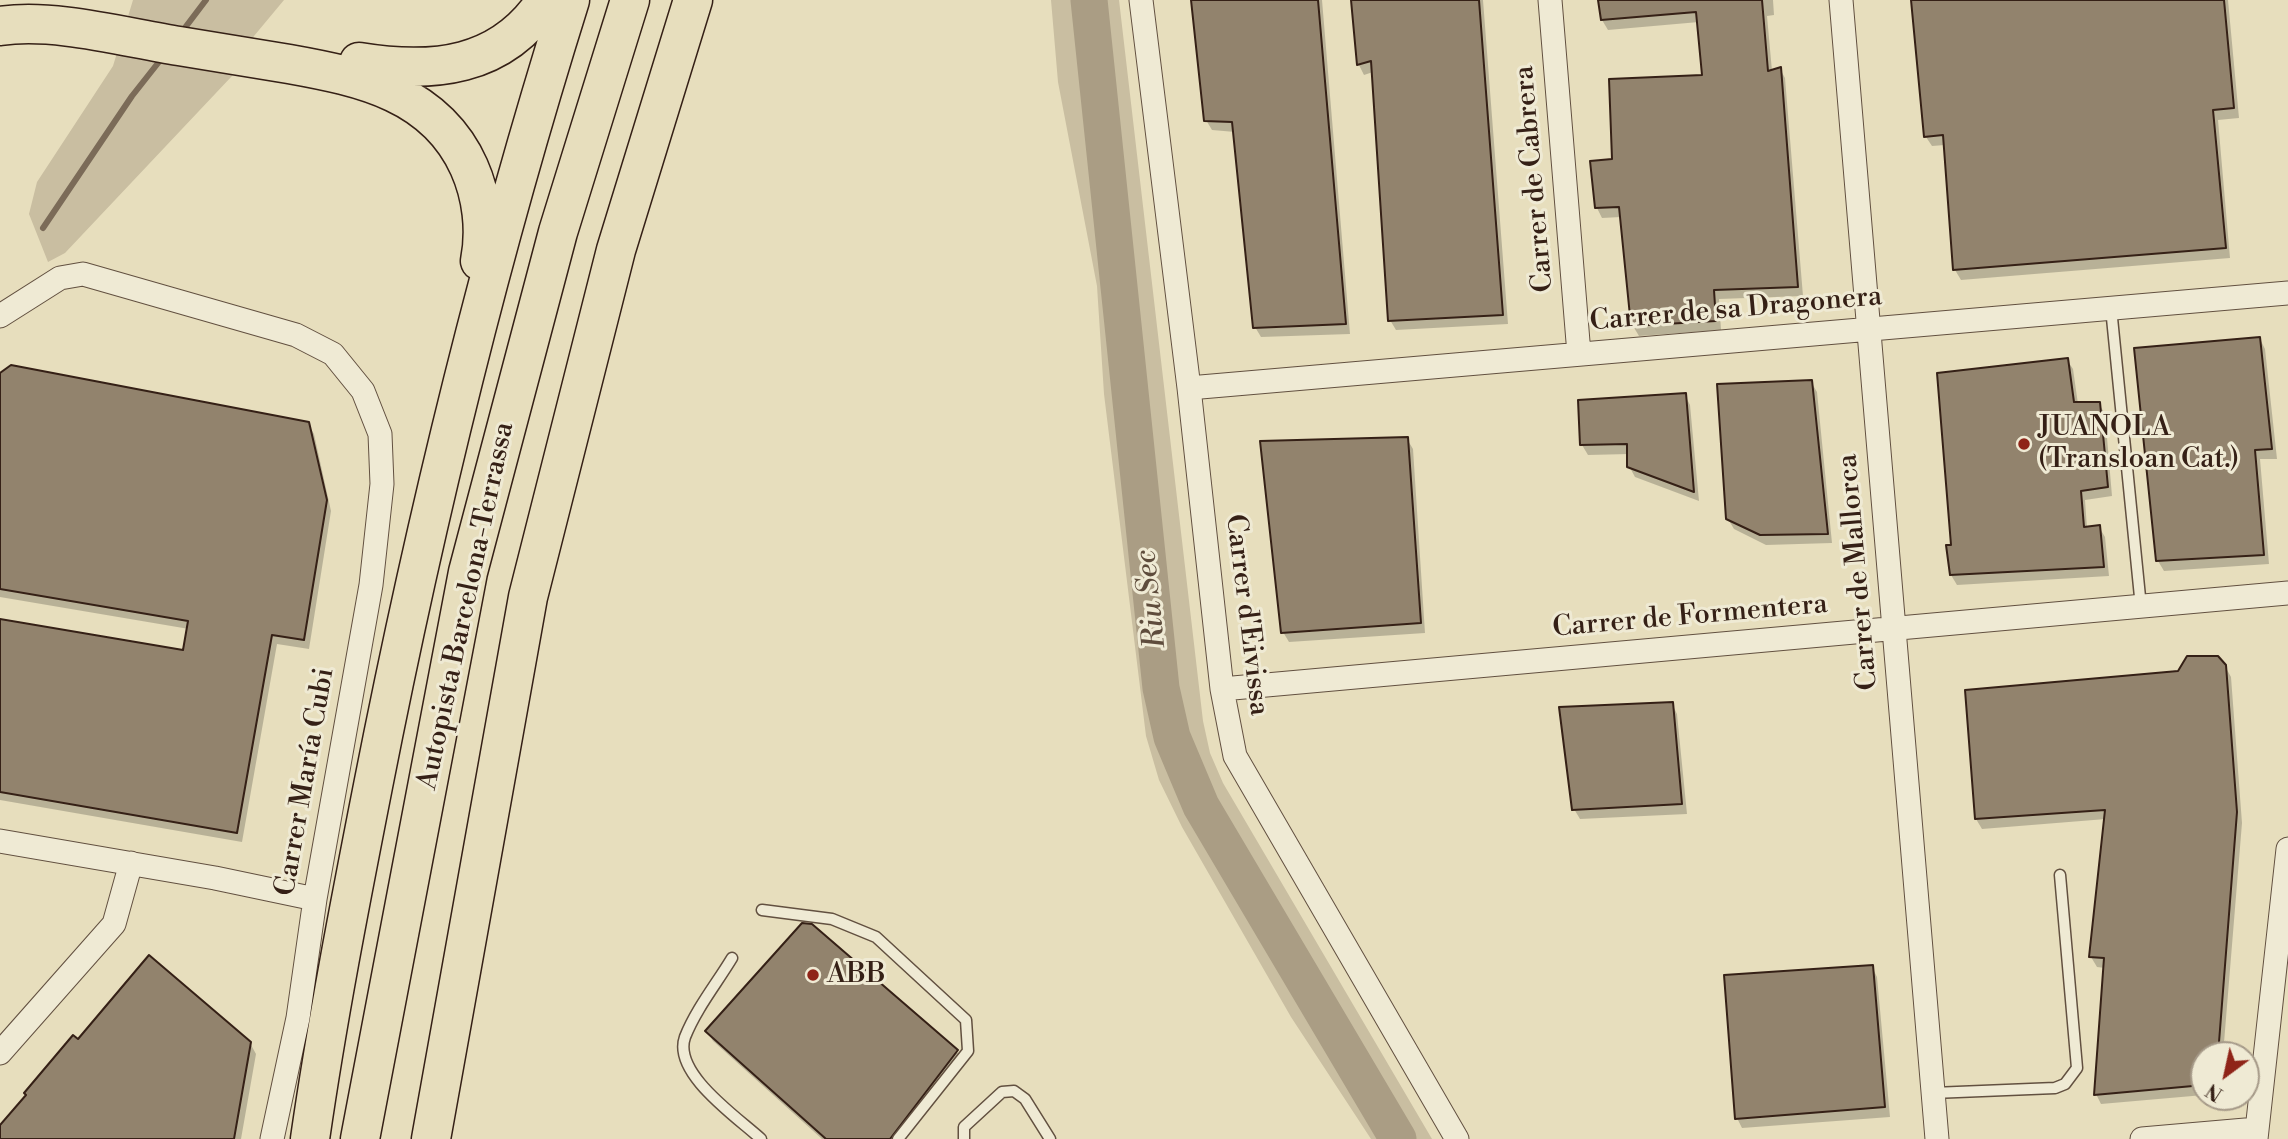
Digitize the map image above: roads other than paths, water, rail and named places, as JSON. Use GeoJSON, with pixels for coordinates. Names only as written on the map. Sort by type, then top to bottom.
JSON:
{"type":"FeatureCollection","features":[{"type":"Feature","properties":{"kind":"highway"},"geometry":{"type":"LineString","coordinates":[[10,0],[103,28]]}},
{"type":"Feature","properties":{"kind":"highway"},"geometry":{"type":"LineString","coordinates":[[0,26],[40,24],[103,28],[235,48],[396,68],[430,69],[458,64],[493,49],[523,27],[546,0]]}},
{"type":"Feature","properties":{"kind":"highway"},"geometry":{"type":"LineString","coordinates":[[444,452],[531,124],[570,0]]}},
{"type":"Feature","properties":{"kind":"highway","name":"Autopista Barcelona-Terrassa"},"geometry":{"type":"LineString","coordinates":[[360,1139],[468,572],[558,232],[630,0]]}},
{"type":"Feature","properties":{"kind":"highway","name":"Autopista Barcelona-Terrassa"},"geometry":{"type":"LineString","coordinates":[[431,1139],[528,597],[616,250],[693,0]]}},
{"type":"Feature","properties":{"kind":"highway"},"geometry":{"type":"LineString","coordinates":[[235,48],[391,89],[426,110],[444,127],[465,158],[478,192],[481,254],[444,452],[360,855],[321,1062],[310,1139]]}},
{"type":"Feature","properties":{"kind":"highway"},"geometry":{"type":"LineString","coordinates":[[318,1139],[468,572]]}},
{"type":"Feature","properties":{"kind":"street","name":"Carrer d'Eivissa"},"geometry":{"type":"LineString","coordinates":[[1141,0],[1189,388],[1222,689],[1235,757],[1457,1139]]}},
{"type":"Feature","properties":{"kind":"street","name":"Carrer de Cabrera"},"geometry":{"type":"LineString","coordinates":[[1550,0],[1579,354]]}},
{"type":"Feature","properties":{"kind":"street","name":"Carrer de Mallorca"},"geometry":{"type":"LineString","coordinates":[[1840,0],[1937,1139]]}},
{"type":"Feature","properties":{"kind":"street","name":"Carrer María Cubi"},"geometry":{"type":"LineString","coordinates":[[0,317],[60,278],[83,274],[296,335],[333,354],[363,391],[380,434],[382,484],[372,585],[315,899],[298,1018],[272,1139]]}},
{"type":"Feature","properties":{"kind":"street","name":"Carrer de sa Dragonera"},"geometry":{"type":"LineString","coordinates":[[1189,388],[2288,293]]}},
{"type":"Feature","properties":{"kind":"street","name":"Carrer de Formentera"},"geometry":{"type":"LineString","coordinates":[[1222,689],[2288,593]]}},
{"type":"Feature","properties":{"kind":"street"},"geometry":{"type":"LineString","coordinates":[[0,841],[315,899]]}},
{"type":"Feature","properties":{"kind":"street"},"geometry":{"type":"LineString","coordinates":[[2142,1139],[2256,1134],[2288,849]]}},
{"type":"Feature","properties":{"kind":"street"},"geometry":{"type":"LineString","coordinates":[[0,1053],[114,924],[131,863]]}},
{"type":"Feature","properties":{"kind":"lane"},"geometry":{"type":"LineString","coordinates":[[2111,308],[2141,607]]}},
{"type":"Feature","properties":{"kind":"lane"},"geometry":{"type":"LineString","coordinates":[[1933,1093],[2055,1088],[2072,1077],[2077,1068],[2060,875]]}},
{"type":"Feature","properties":{"kind":"lane"},"geometry":{"type":"LineString","coordinates":[[761,910],[832,919],[876,937],[966,1020],[968,1051],[898,1139]]}},
{"type":"Feature","properties":{"kind":"lane"},"geometry":{"type":"LineString","coordinates":[[732,958],[684,1038],[684,1061],[693,1076],[761,1139]]}},
{"type":"Feature","properties":{"kind":"lane"},"geometry":{"type":"LineString","coordinates":[[964,1139],[964,1127],[1002,1092],[1014,1091],[1025,1099],[1050,1139]]}},
{"type":"Feature","properties":{"kind":"waterway"},"geometry":{"type":"LineString","coordinates":[[181,33],[206,0]]}},
{"type":"Feature","properties":{"kind":"waterway","name":"Riu Sec"},"geometry":{"type":"LineString","coordinates":[[1089,0],[1161,688],[1172,737],[1201,806],[1398,1139]]}},
{"type":"Feature","properties":{"kind":"waterway"},"geometry":{"type":"LineString","coordinates":[[43,228],[132,96],[162,58]]}},
{"type":"Feature","properties":{"kind":"place","name":"JUANOLA (Transloan Cat.)"},"geometry":{"type":"Point","coordinates":[2024,444]}},
{"type":"Feature","properties":{"kind":"place","name":"ABB"},"geometry":{"type":"Point","coordinates":[813,975]}}]}
